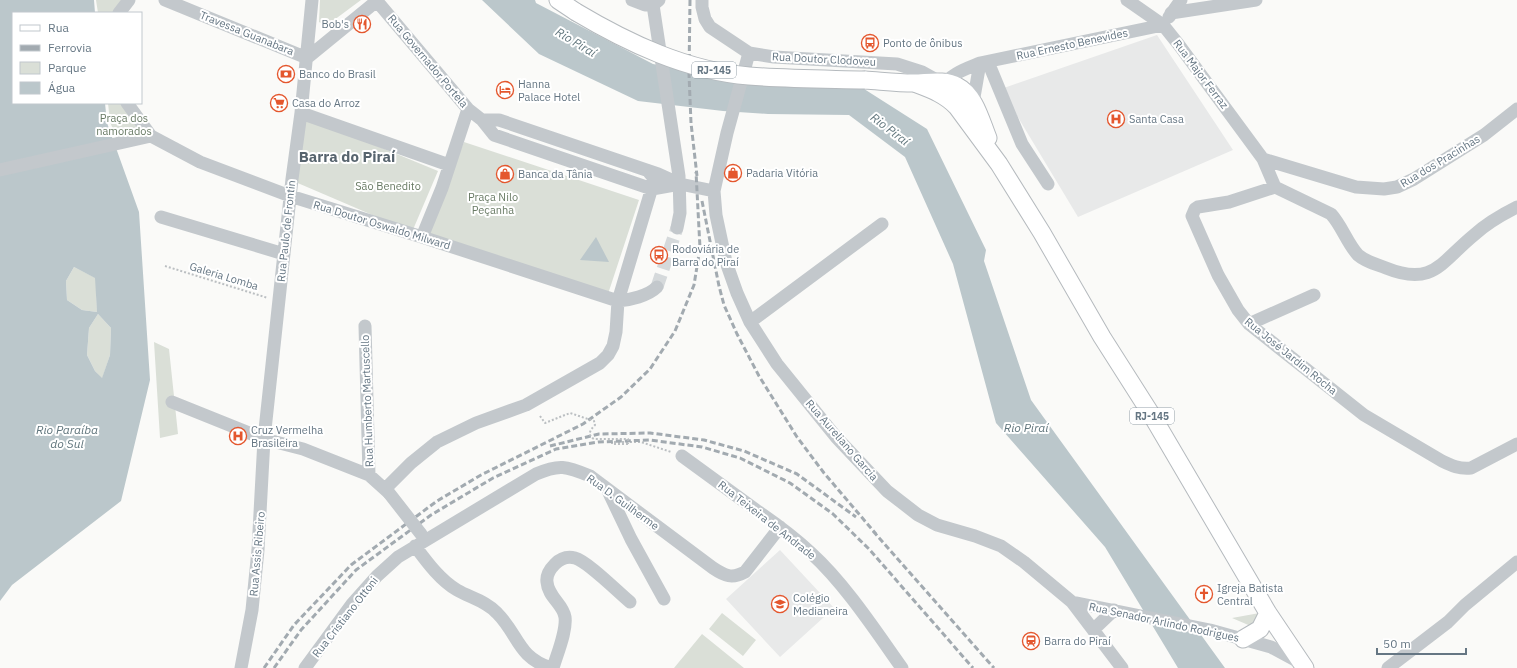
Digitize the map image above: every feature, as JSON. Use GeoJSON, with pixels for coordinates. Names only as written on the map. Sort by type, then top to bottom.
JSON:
{"type":"FeatureCollection","features":[{"type":"Feature","properties":{"kind":"main road","name":"RJ-145"},"geometry":{"type":"LineString","coordinates":[[558,0],[610,33],[663,56],[710,70],[748,76],[957,86],[965,92],[967,108],[998,164],[1042,233],[1102,337],[1151,414],[1268,613],[1302,665]]}},
{"type":"Feature","properties":{"kind":"main road"},"geometry":{"type":"LineString","coordinates":[[1243,639],[1260,629],[1268,613]]}},
{"type":"Feature","properties":{"kind":"street"},"geometry":{"type":"LineString","coordinates":[[120,12],[129,0]]}},
{"type":"Feature","properties":{"kind":"street","name":"Travessa Guanabara"},"geometry":{"type":"LineString","coordinates":[[165,0],[307,58]]}},
{"type":"Feature","properties":{"kind":"street","name":"Rua Paulo de Frontin"},"geometry":{"type":"LineString","coordinates":[[264,439],[290,196],[301,113],[312,0]]}},
{"type":"Feature","properties":{"kind":"street"},"geometry":{"type":"LineString","coordinates":[[307,58],[377,0]]}},
{"type":"Feature","properties":{"kind":"street","name":"Rua Governador Portela"},"geometry":{"type":"LineString","coordinates":[[377,0],[468,109],[482,120],[494,135],[652,189]]}},
{"type":"Feature","properties":{"kind":"street"},"geometry":{"type":"LineString","coordinates":[[632,0],[645,5],[656,2],[659,36],[680,184],[680,214],[677,228]]}},
{"type":"Feature","properties":{"kind":"street","name":"Rua Doutor Clodoveu"},"geometry":{"type":"LineString","coordinates":[[702,0],[705,19],[710,27],[749,52],[774,58],[897,64],[922,72],[943,86]]}},
{"type":"Feature","properties":{"kind":"street","name":"Rua Major Ferraz"},"geometry":{"type":"LineString","coordinates":[[1127,0],[1163,24],[1263,159],[1275,187]]}},
{"type":"Feature","properties":{"kind":"street"},"geometry":{"type":"LineString","coordinates":[[1163,24],[1181,0]]}},
{"type":"Feature","properties":{"kind":"street"},"geometry":{"type":"LineString","coordinates":[[1171,13],[1256,0]]}},
{"type":"Feature","properties":{"kind":"street","name":"Rua Ernesto Benevides"},"geometry":{"type":"LineString","coordinates":[[943,86],[961,71],[984,62],[1163,24]]}},
{"type":"Feature","properties":{"kind":"street","name":"Rua Aureliano Garcia"},"geometry":{"type":"LineString","coordinates":[[749,52],[727,133],[714,191],[716,215],[726,262],[737,293],[750,322],[777,364],[831,431],[887,491],[918,515],[937,525],[975,536],[1001,546],[1024,562],[1072,602],[1122,668]]}},
{"type":"Feature","properties":{"kind":"street"},"geometry":{"type":"LineString","coordinates":[[967,108],[984,62]]}},
{"type":"Feature","properties":{"kind":"street"},"geometry":{"type":"LineString","coordinates":[[984,62],[1022,144],[1048,184]]}},
{"type":"Feature","properties":{"kind":"street"},"geometry":{"type":"LineString","coordinates":[[0,170],[147,137],[128,104]]}},
{"type":"Feature","properties":{"kind":"street"},"geometry":{"type":"LineString","coordinates":[[422,237],[468,109]]}},
{"type":"Feature","properties":{"kind":"street","name":"Rua dos Pracinhas"},"geometry":{"type":"LineString","coordinates":[[1263,159],[1356,187],[1384,189],[1397,187],[1414,179],[1484,135],[1517,109]]}},
{"type":"Feature","properties":{"kind":"street"},"geometry":{"type":"LineString","coordinates":[[301,113],[449,165]]}},
{"type":"Feature","properties":{"kind":"street"},"geometry":{"type":"LineString","coordinates":[[482,120],[499,120],[648,171],[680,184],[714,191]]}},
{"type":"Feature","properties":{"kind":"street","name":"Rua Doutor Oswaldo Milward"},"geometry":{"type":"LineString","coordinates":[[147,137],[200,162],[290,196],[618,301]]}},
{"type":"Feature","properties":{"kind":"street"},"geometry":{"type":"LineString","coordinates":[[387,491],[411,463],[437,442],[476,423],[526,405],[600,363],[608,355],[613,346],[616,332],[618,301],[652,189],[653,177],[648,171]]}},
{"type":"Feature","properties":{"kind":"street"},"geometry":{"type":"LineString","coordinates":[[652,189],[680,184]]}},
{"type":"Feature","properties":{"kind":"street"},"geometry":{"type":"LineString","coordinates":[[1275,187],[1331,214],[1337,221],[1352,247],[1364,258],[1397,272],[1415,276],[1426,274],[1438,268],[1474,235],[1498,216],[1517,207]]}},
{"type":"Feature","properties":{"kind":"street","name":"Rua José Jardim Rocha"},"geometry":{"type":"LineString","coordinates":[[1275,187],[1229,202],[1198,207],[1195,209],[1192,216],[1218,275],[1238,310],[1249,324],[1364,415],[1455,468],[1470,468],[1517,444]]}},
{"type":"Feature","properties":{"kind":"street"},"geometry":{"type":"LineString","coordinates":[[161,217],[284,254]]}},
{"type":"Feature","properties":{"kind":"street"},"geometry":{"type":"LineString","coordinates":[[750,322],[882,224]]}},
{"type":"Feature","properties":{"kind":"street"},"geometry":{"type":"LineString","coordinates":[[618,301],[641,296],[657,287]]}},
{"type":"Feature","properties":{"kind":"street"},"geometry":{"type":"LineString","coordinates":[[1249,324],[1314,295]]}},
{"type":"Feature","properties":{"kind":"street","name":"Rua Humberto Martuscello"},"geometry":{"type":"LineString","coordinates":[[365,326],[369,476]]}},
{"type":"Feature","properties":{"kind":"street"},"geometry":{"type":"LineString","coordinates":[[172,402],[264,439],[302,449],[369,476],[387,491],[420,540],[432,570],[457,590],[497,612],[524,652],[540,664],[552,668],[561,642],[565,616],[563,610],[552,597],[547,580],[550,569],[562,558],[568,557],[580,560],[630,602]]}},
{"type":"Feature","properties":{"kind":"street","name":"Rua Assis Ribeiro"},"geometry":{"type":"LineString","coordinates":[[241,668],[252,610],[263,477],[264,439]]}},
{"type":"Feature","properties":{"kind":"street","name":"Rua Teixeira de Andrade"},"geometry":{"type":"LineString","coordinates":[[682,456],[780,527],[811,552],[826,568],[902,668]]}},
{"type":"Feature","properties":{"kind":"street","name":"Rua D. Guilherme"},"geometry":{"type":"LineString","coordinates":[[420,540],[536,474],[550,468],[561,467],[574,469],[590,476],[608,491],[713,568],[727,576],[738,576],[746,572],[780,527]]}},
{"type":"Feature","properties":{"kind":"street"},"geometry":{"type":"LineString","coordinates":[[608,491],[631,539],[664,600]]}},
{"type":"Feature","properties":{"kind":"street","name":"Rua Cristiano Ottoni"},"geometry":{"type":"LineString","coordinates":[[305,668],[352,604],[377,576],[420,540]]}},
{"type":"Feature","properties":{"kind":"street"},"geometry":{"type":"LineString","coordinates":[[1388,668],[1448,622],[1465,605],[1517,562]]}},
{"type":"Feature","properties":{"kind":"street","name":"Rua Senador Arlindo Rodrigues"},"geometry":{"type":"LineString","coordinates":[[1072,602],[1210,630],[1243,639],[1271,647],[1302,665]]}},
{"type":"Feature","properties":{"kind":"street"},"geometry":{"type":"LineString","coordinates":[[1093,630],[1116,610]]}},
{"type":"Feature","properties":{"kind":"path","name":"Galeria Lomba"},"geometry":{"type":"LineString","coordinates":[[165,266],[279,301]]}},
{"type":"Feature","properties":{"kind":"path"},"geometry":{"type":"LineString","coordinates":[[540,416],[545,423],[570,413],[594,421],[595,424],[591,428],[589,434],[590,437],[594,439],[628,439],[628,444],[612,444],[612,442],[641,442],[682,456]]}},
{"type":"Feature","properties":{"kind":"shaded area","name":"Santa Casa"},"geometry":{"type":"Polygon","coordinates":[[[1157,35],[1233,150],[1078,217],[1001,89],[1157,35]]]}},
{"type":"Feature","properties":{"kind":"shaded area","name":"Colégio Medianeira"},"geometry":{"type":"Polygon","coordinates":[[[780,550],[834,608],[780,657],[726,599],[780,550]]]}},
{"type":"Feature","properties":{"kind":"green space"},"geometry":{"type":"Polygon","coordinates":[[[96,0],[124,0],[116,12],[98,12],[96,0]]]}},
{"type":"Feature","properties":{"kind":"green space"},"geometry":{"type":"Polygon","coordinates":[[[320,0],[361,0],[326,26],[319,22],[320,0]]]}},
{"type":"Feature","properties":{"kind":"green space","name":"Praça dos namorados"},"geometry":{"type":"Polygon","coordinates":[[[108,104],[123,104],[142,132],[117,139],[110,122],[108,104]]]}},
{"type":"Feature","properties":{"kind":"green space","name":"São Benedito"},"geometry":{"type":"Polygon","coordinates":[[[302,115],[438,171],[412,232],[293,181],[302,115]]]}},
{"type":"Feature","properties":{"kind":"green space","name":"Praça Nilo Peçanha"},"geometry":{"type":"Polygon","coordinates":[[[464,142],[639,200],[608,294],[426,234],[464,142]]]}},
{"type":"Feature","properties":{"kind":"green space"},"geometry":{"type":"Polygon","coordinates":[[[74,267],[96,278],[97,312],[82,310],[67,300],[66,281],[74,267]]]}},
{"type":"Feature","properties":{"kind":"green space"},"geometry":{"type":"Polygon","coordinates":[[[98,314],[111,328],[110,355],[102,379],[95,371],[87,355],[89,328],[98,314]]]}},
{"type":"Feature","properties":{"kind":"green space"},"geometry":{"type":"Polygon","coordinates":[[[154,342],[169,349],[178,434],[160,438],[154,342]]]}},
{"type":"Feature","properties":{"kind":"green space"},"geometry":{"type":"Polygon","coordinates":[[[1265,612],[1253,627],[1232,618],[1265,612]]]}},
{"type":"Feature","properties":{"kind":"green space"},"geometry":{"type":"Polygon","coordinates":[[[722,613],[756,640],[743,656],[709,629],[722,613]]]}},
{"type":"Feature","properties":{"kind":"green space"},"geometry":{"type":"Polygon","coordinates":[[[702,634],[744,668],[674,668],[702,634]]]}},
{"type":"Feature","properties":{"kind":"water","name":"Rio Paraíba do Sul"},"geometry":{"type":"Polygon","coordinates":[[[0,0],[94,0],[95,12],[12,12],[12,104],[105,104],[107,123],[139,212],[150,380],[121,501],[12,585],[0,601],[0,0]],[[74,267],[66,281],[67,300],[82,310],[97,312],[95,278],[74,267]],[[98,314],[89,328],[87,355],[95,371],[102,378],[110,355],[111,328],[98,314]]]}},
{"type":"Feature","properties":{"kind":"water","name":"Rio Piraí"},"geometry":{"type":"Polygon","coordinates":[[[482,0],[535,0],[536,3],[653,64],[735,80],[861,87],[927,129],[986,250],[984,261],[1031,400],[1225,668],[1178,668],[1105,547],[996,423],[953,264],[905,157],[849,115],[768,114],[723,111],[638,101],[539,54],[482,0]]]}},
{"type":"Feature","properties":{"kind":"water"},"geometry":{"type":"Polygon","coordinates":[[[596,237],[609,262],[580,260],[596,237]]]}},
{"type":"Feature","properties":{"kind":"tunnel"},"geometry":{"type":"LineString","coordinates":[[657,287],[677,228]]}},
{"type":"Feature","properties":{"kind":"railway"},"geometry":{"type":"LineString","coordinates":[[690,0],[689,74],[691,123],[697,176]]}},
{"type":"Feature","properties":{"kind":"railway"},"geometry":{"type":"LineString","coordinates":[[264,668],[294,625],[351,565],[437,501],[481,475],[583,424],[621,397],[650,369],[675,331],[694,285],[700,248],[696,172]]}},
{"type":"Feature","properties":{"kind":"railway"},"geometry":{"type":"LineString","coordinates":[[702,201],[719,286],[724,305],[737,334],[759,376],[797,437],[824,473],[876,534]]}},
{"type":"Feature","properties":{"kind":"railway"},"geometry":{"type":"LineString","coordinates":[[550,446],[599,434],[650,433],[704,440],[744,451],[797,474],[856,517]]}},
{"type":"Feature","properties":{"kind":"railway"},"geometry":{"type":"LineString","coordinates":[[274,668],[301,630],[356,570],[431,515],[493,478],[556,449],[598,442],[650,440],[702,447],[740,458],[790,483],[833,514],[869,549],[973,668]]}},
{"type":"Feature","properties":{"kind":"railway"},"geometry":{"type":"LineString","coordinates":[[873,531],[994,668]]}},
{"type":"Feature","properties":{"kind":"place","name":"Bob's"},"geometry":{"type":"Point","coordinates":[362,24]}},
{"type":"Feature","properties":{"kind":"place","name":"Ponto de ônibus"},"geometry":{"type":"Point","coordinates":[870,43]}},
{"type":"Feature","properties":{"kind":"place","name":"Banco do Brasil"},"geometry":{"type":"Point","coordinates":[286,74]}},
{"type":"Feature","properties":{"kind":"place","name":"Hanna Palace Hotel"},"geometry":{"type":"Point","coordinates":[505,90]}},
{"type":"Feature","properties":{"kind":"place","name":"Casa do Arroz"},"geometry":{"type":"Point","coordinates":[279,103]}},
{"type":"Feature","properties":{"kind":"place","name":"Santa Casa"},"geometry":{"type":"Point","coordinates":[1116,119]}},
{"type":"Feature","properties":{"kind":"place","name":"Padaria Vitória"},"geometry":{"type":"Point","coordinates":[733,173]}},
{"type":"Feature","properties":{"kind":"place","name":"Banca da Tânia"},"geometry":{"type":"Point","coordinates":[505,174]}},
{"type":"Feature","properties":{"kind":"place","name":"Rodoviária de Barra do Piraí"},"geometry":{"type":"Point","coordinates":[659,255]}},
{"type":"Feature","properties":{"kind":"place","name":"Cruz Vermelha Brasileira"},"geometry":{"type":"Point","coordinates":[238,436]}},
{"type":"Feature","properties":{"kind":"place","name":"Igreja Batista Central"},"geometry":{"type":"Point","coordinates":[1204,594]}},
{"type":"Feature","properties":{"kind":"place","name":"Colégio Medianeira"},"geometry":{"type":"Point","coordinates":[780,604]}},
{"type":"Feature","properties":{"kind":"place","name":"Barra do Piraí"},"geometry":{"type":"Point","coordinates":[1031,641]}},
{"type":"Feature","properties":{"kind":"district","name":"Barra do Piraí"},"geometry":{"type":"Point","coordinates":[347,156]}}]}
